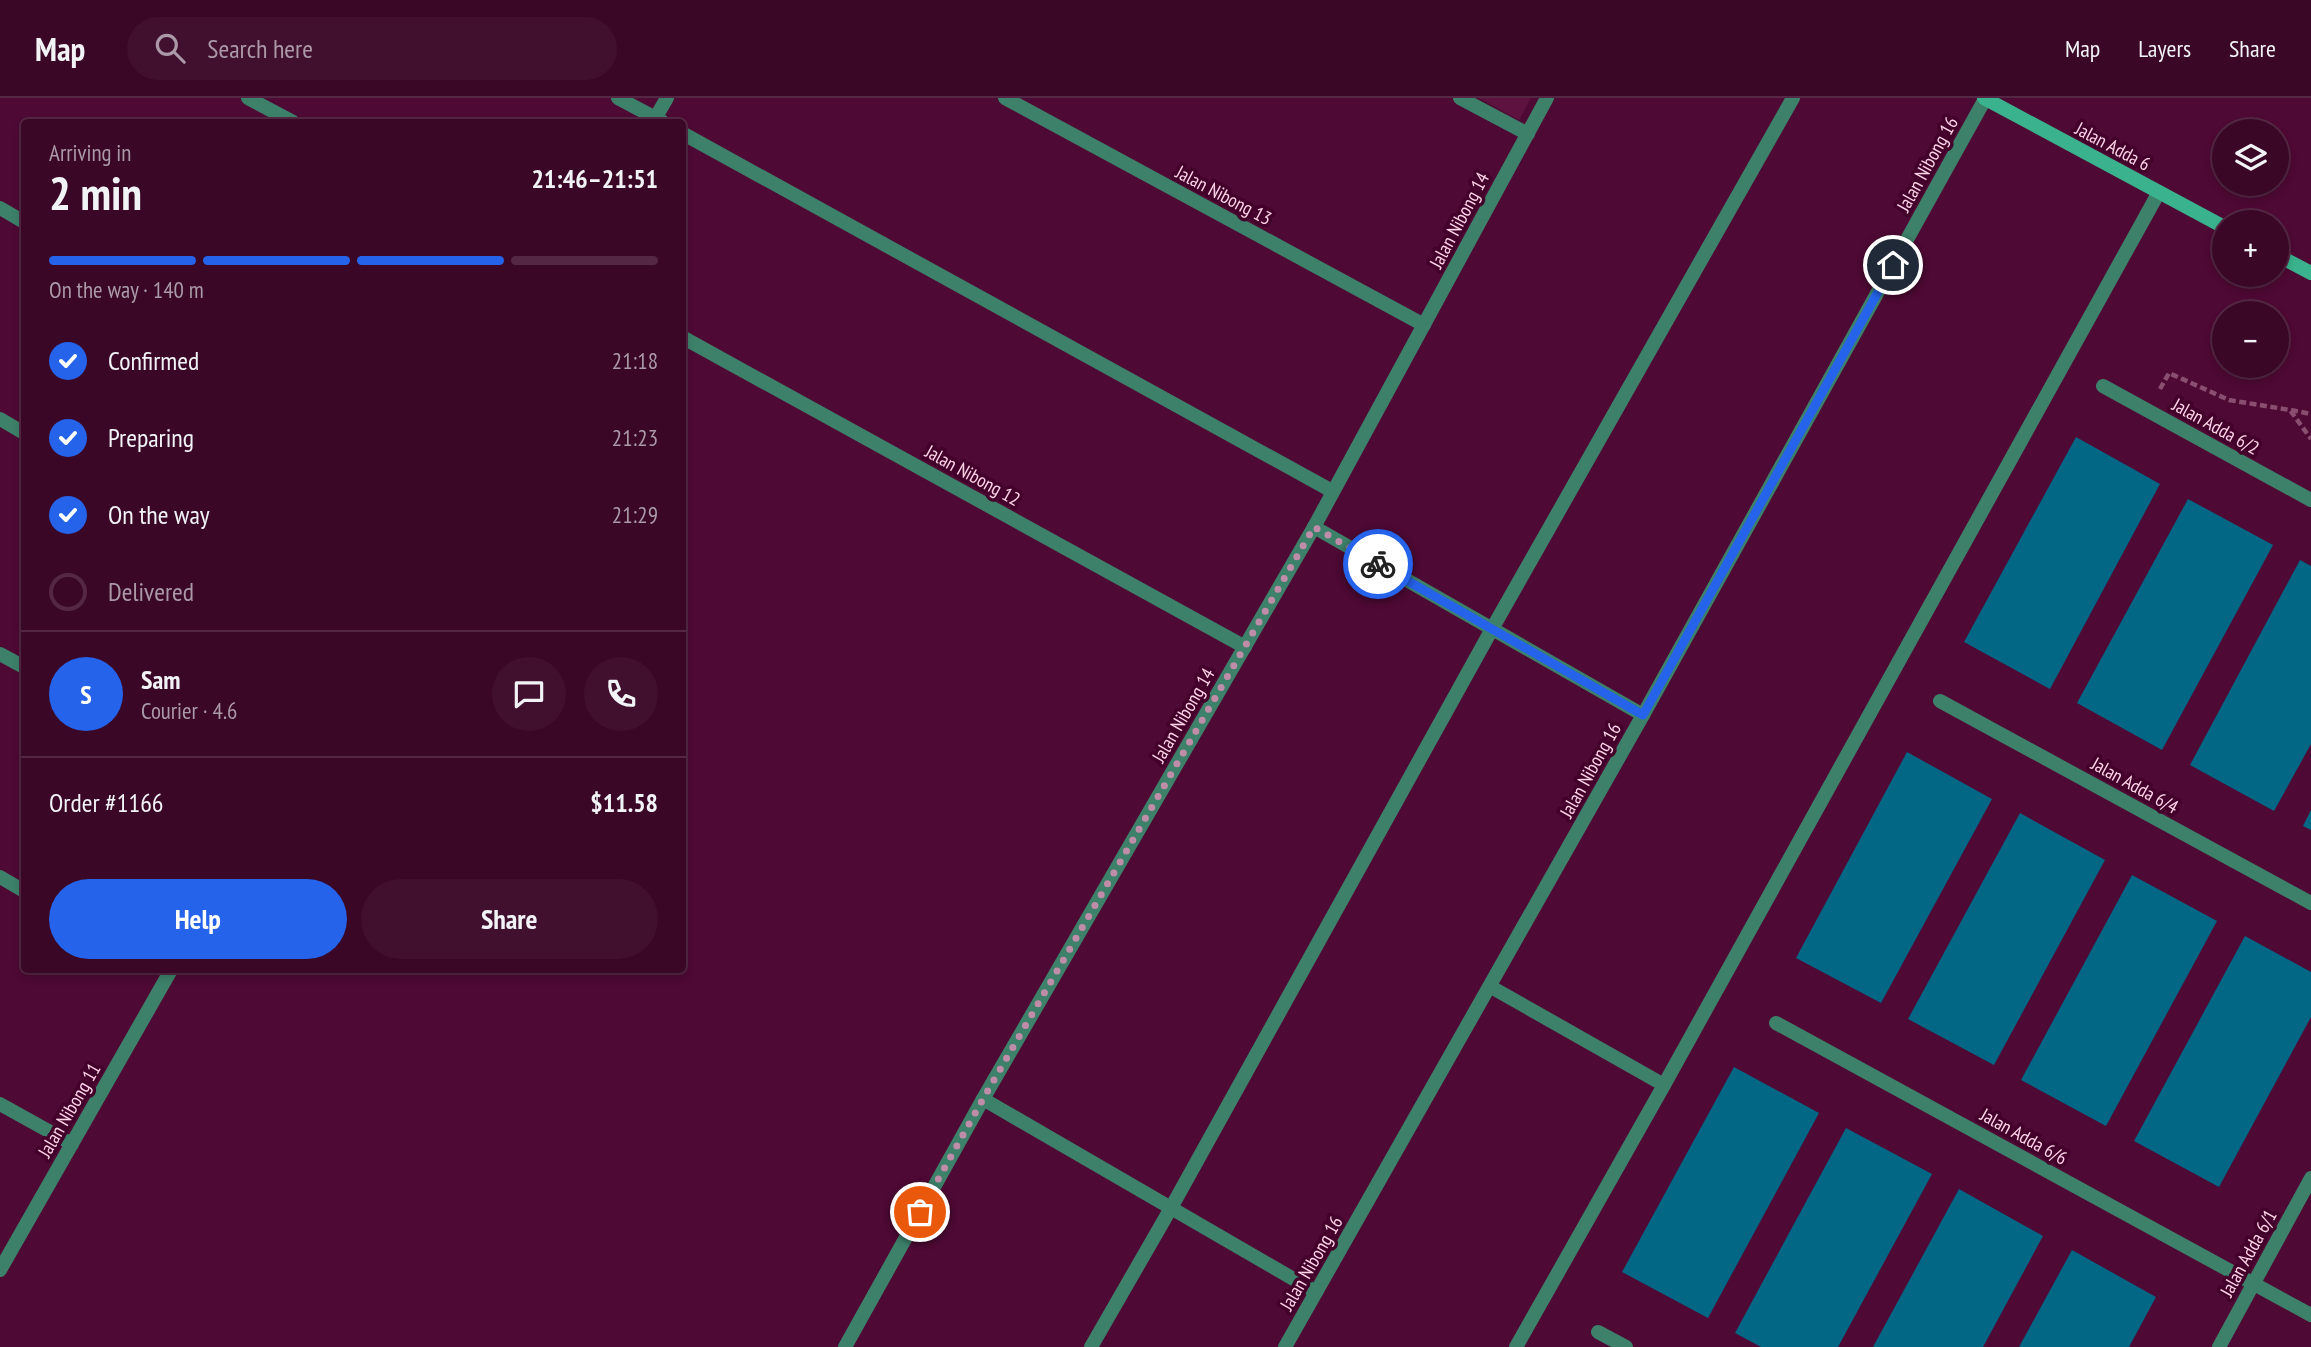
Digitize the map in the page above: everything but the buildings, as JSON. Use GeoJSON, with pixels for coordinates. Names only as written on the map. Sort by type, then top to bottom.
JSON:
{"type":"FeatureCollection","features":[{"type":"Feature","properties":{"kind":"street"},"geometry":{"type":"LineString","coordinates":[[248,98],[287,119]]}},
{"type":"Feature","properties":{"kind":"street"},"geometry":{"type":"LineString","coordinates":[[618,98],[654,119]]}},
{"type":"Feature","properties":{"kind":"street"},"geometry":{"type":"LineString","coordinates":[[658,119],[667,98]]}},
{"type":"Feature","properties":{"kind":"street","name":"Jalan Nibong 13"},"geometry":{"type":"LineString","coordinates":[[1005,98],[1424,325]]}},
{"type":"Feature","properties":{"kind":"street"},"geometry":{"type":"LineString","coordinates":[[1460,98],[1528,134]]}},
{"type":"Feature","properties":{"kind":"street","name":"Jalan Nibong 14"},"geometry":{"type":"LineString","coordinates":[[845,1347],[983,1099],[1314,527],[1547,98]]}},
{"type":"Feature","properties":{"kind":"street"},"geometry":{"type":"LineString","coordinates":[[1091,1347],[1492,629],[1793,98]]}},
{"type":"Feature","properties":{"kind":"street","name":"Jalan Adda 6"},"geometry":{"type":"LineString","coordinates":[[1984,98],[2212,221]]}},
{"type":"Feature","properties":{"kind":"street","name":"Jalan Nibong 16"},"geometry":{"type":"LineString","coordinates":[[1285,1347],[1491,987],[1984,98]]}},
{"type":"Feature","properties":{"kind":"street"},"geometry":{"type":"LineString","coordinates":[[686,135],[1332,491]]}},
{"type":"Feature","properties":{"kind":"street"},"geometry":{"type":"LineString","coordinates":[[1516,1347],[2159,192]]}},
{"type":"Feature","properties":{"kind":"street"},"geometry":{"type":"LineString","coordinates":[[0,208],[21,220]]}},
{"type":"Feature","properties":{"kind":"street"},"geometry":{"type":"LineString","coordinates":[[2289,261],[2311,273]]}},
{"type":"Feature","properties":{"kind":"street","name":"Jalan Nibong 12"},"geometry":{"type":"LineString","coordinates":[[686,339],[1245,647]]}},
{"type":"Feature","properties":{"kind":"street","name":"Jalan Adda 6/2"},"geometry":{"type":"LineString","coordinates":[[2103,386],[2311,500]]}},
{"type":"Feature","properties":{"kind":"street"},"geometry":{"type":"LineString","coordinates":[[0,419],[21,431]]}},
{"type":"Feature","properties":{"kind":"street"},"geometry":{"type":"LineString","coordinates":[[1314,527],[1643,715]]}},
{"type":"Feature","properties":{"kind":"street"},"geometry":{"type":"LineString","coordinates":[[0,654],[21,665]]}},
{"type":"Feature","properties":{"kind":"street","name":"Jalan Adda 6/4"},"geometry":{"type":"LineString","coordinates":[[1940,701],[2311,903]]}},
{"type":"Feature","properties":{"kind":"street"},"geometry":{"type":"LineString","coordinates":[[0,877],[21,889]]}},
{"type":"Feature","properties":{"kind":"street","name":"Jalan Nibong 11"},"geometry":{"type":"LineString","coordinates":[[0,1270],[167,973]]}},
{"type":"Feature","properties":{"kind":"street"},"geometry":{"type":"LineString","coordinates":[[1491,987],[1664,1085]]}},
{"type":"Feature","properties":{"kind":"street","name":"Jalan Adda 6/6"},"geometry":{"type":"LineString","coordinates":[[1776,1023],[2311,1315]]}},
{"type":"Feature","properties":{"kind":"street"},"geometry":{"type":"LineString","coordinates":[[983,1099],[1316,1292]]}},
{"type":"Feature","properties":{"kind":"street"},"geometry":{"type":"LineString","coordinates":[[0,1104],[72,1144]]}},
{"type":"Feature","properties":{"kind":"street","name":"Jalan Adda 6/1"},"geometry":{"type":"LineString","coordinates":[[2219,1347],[2311,1178]]}},
{"type":"Feature","properties":{"kind":"street"},"geometry":{"type":"LineString","coordinates":[[1598,1332],[1626,1347]]}},
{"type":"Feature","properties":{"kind":"path"},"geometry":{"type":"LineString","coordinates":[[2147,411],[2169,373],[2229,400],[2311,414]]}},
{"type":"Feature","properties":{"kind":"path"},"geometry":{"type":"LineString","coordinates":[[2290,410],[2311,439]]}},
{"type":"Feature","properties":{"kind":"shaded area"},"geometry":{"type":"Polygon","coordinates":[[[1479,98],[1531,98],[1519,120],[1479,98]]]}},
{"type":"Feature","properties":{"kind":"way so far"},"geometry":{"type":"LineString","coordinates":[[920,1212],[1314,527],[1378,564]]}},
{"type":"Feature","properties":{"kind":"route"},"geometry":{"type":"LineString","coordinates":[[1378,564],[1643,715],[1893,265]]}}]}
